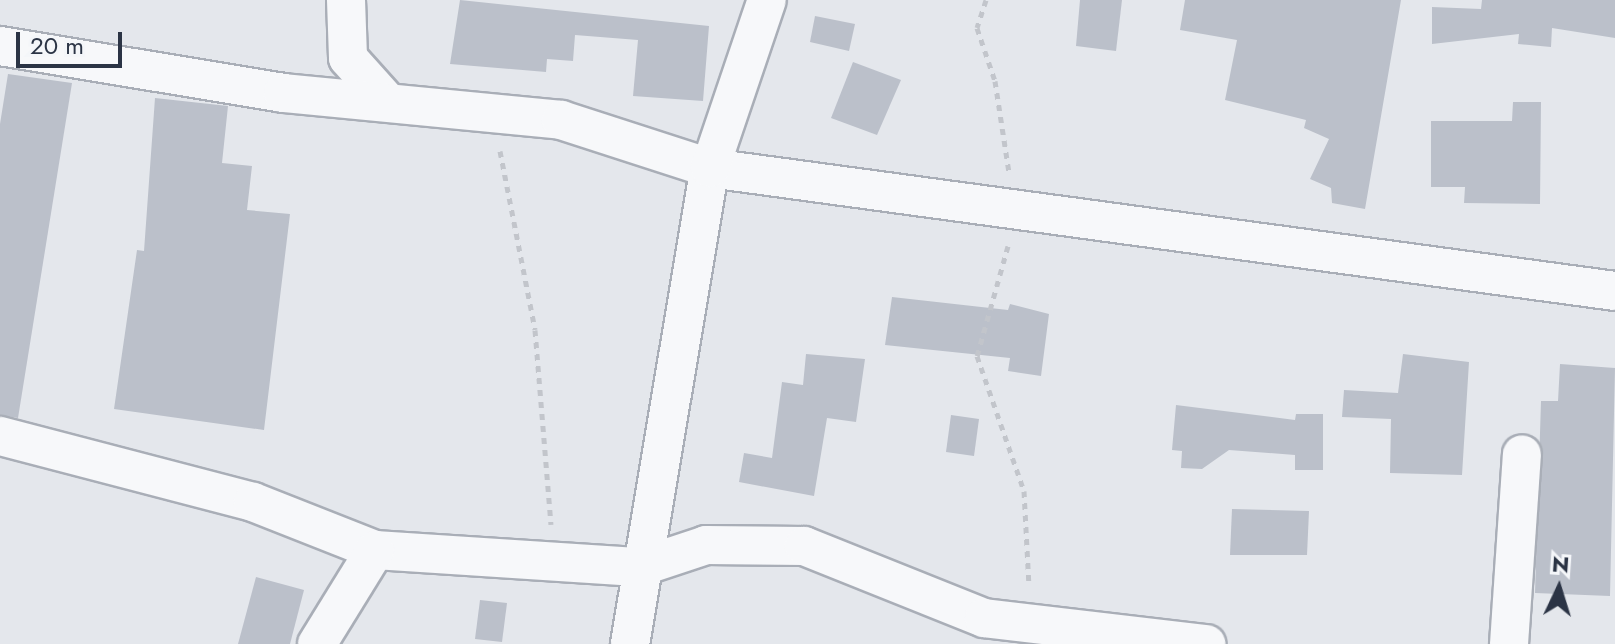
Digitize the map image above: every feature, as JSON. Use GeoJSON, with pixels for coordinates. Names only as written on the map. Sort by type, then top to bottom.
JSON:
{"type":"FeatureCollection","features":[{"type":"Feature","properties":{"kind":"street"},"geometry":{"type":"LineString","coordinates":[[346,0],[348,58],[384,98]]}},
{"type":"Feature","properties":{"kind":"street"},"geometry":{"type":"LineString","coordinates":[[630,644],[640,567],[710,168],[767,0]]}},
{"type":"Feature","properties":{"kind":"street"},"geometry":{"type":"LineString","coordinates":[[0,46],[283,93],[384,98],[561,120],[710,168],[1015,205],[1168,234],[1615,291]]}},
{"type":"Feature","properties":{"kind":"street"},"geometry":{"type":"LineString","coordinates":[[0,436],[253,502],[375,550],[640,567],[706,545],[804,546],[881,572],[935,603],[1051,633],[1206,644]]}},
{"type":"Feature","properties":{"kind":"street"},"geometry":{"type":"LineString","coordinates":[[1509,644],[1522,454]]}},
{"type":"Feature","properties":{"kind":"street"},"geometry":{"type":"LineString","coordinates":[[317,644],[375,550]]}},
{"type":"Feature","properties":{"kind":"path"},"geometry":{"type":"LineString","coordinates":[[986,0],[977,28],[995,81],[1015,205],[977,356],[1024,491],[1051,633]]}},
{"type":"Feature","properties":{"kind":"path"},"geometry":{"type":"LineString","coordinates":[[459,106],[507,167],[535,330],[550,474],[551,562]]}},
{"type":"Feature","properties":{"kind":"building"},"geometry":{"type":"Polygon","coordinates":[[[460,0],[709,26],[703,101],[633,96],[638,40],[575,35],[573,61],[547,59],[546,72],[450,64],[460,0]]]}},
{"type":"Feature","properties":{"kind":"building"},"geometry":{"type":"Polygon","coordinates":[[[1080,0],[1122,0],[1116,51],[1076,46],[1080,0]]]}},
{"type":"Feature","properties":{"kind":"building"},"geometry":{"type":"Polygon","coordinates":[[[1185,0],[1401,0],[1365,209],[1332,203],[1331,188],[1310,179],[1329,139],[1304,128],[1306,120],[1225,100],[1237,40],[1180,30],[1185,0]]]}},
{"type":"Feature","properties":{"kind":"building"},"geometry":{"type":"Polygon","coordinates":[[[1482,0],[1615,0],[1615,38],[1552,28],[1551,47],[1518,44],[1519,34],[1432,44],[1432,7],[1481,9],[1482,0]]]}},
{"type":"Feature","properties":{"kind":"building"},"geometry":{"type":"Polygon","coordinates":[[[815,16],[855,24],[849,51],[810,42],[815,16]]]}},
{"type":"Feature","properties":{"kind":"building"},"geometry":{"type":"Polygon","coordinates":[[[853,62],[901,80],[877,135],[831,118],[853,62]]]}},
{"type":"Feature","properties":{"kind":"building"},"geometry":{"type":"Polygon","coordinates":[[[8,74],[72,83],[18,418],[0,415],[0,124],[8,74]]]}},
{"type":"Feature","properties":{"kind":"building"},"geometry":{"type":"Polygon","coordinates":[[[155,98],[228,106],[222,163],[252,166],[247,210],[290,214],[264,430],[114,409],[137,250],[144,251],[155,98]]]}},
{"type":"Feature","properties":{"kind":"building"},"geometry":{"type":"Polygon","coordinates":[[[1513,102],[1541,102],[1540,204],[1464,203],[1465,187],[1431,187],[1431,121],[1512,121],[1513,102]]]}},
{"type":"Feature","properties":{"kind":"building"},"geometry":{"type":"Polygon","coordinates":[[[892,297],[1008,310],[1010,304],[1049,314],[1041,376],[1008,371],[1010,358],[885,345],[892,297]]]}},
{"type":"Feature","properties":{"kind":"building"},"geometry":{"type":"Polygon","coordinates":[[[806,354],[865,359],[856,422],[827,418],[814,496],[739,482],[744,453],[772,458],[782,382],[803,385],[806,354]]]}},
{"type":"Feature","properties":{"kind":"building"},"geometry":{"type":"Polygon","coordinates":[[[1403,354],[1469,362],[1462,475],[1390,473],[1391,419],[1342,417],[1344,390],[1398,393],[1403,354]]]}},
{"type":"Feature","properties":{"kind":"building"},"geometry":{"type":"Polygon","coordinates":[[[1560,364],[1615,368],[1610,596],[1535,593],[1541,401],[1558,401],[1560,364]]]}},
{"type":"Feature","properties":{"kind":"building"},"geometry":{"type":"Polygon","coordinates":[[[1176,405],[1295,420],[1296,414],[1323,414],[1323,470],[1295,470],[1295,455],[1229,450],[1202,469],[1181,468],[1182,451],[1172,450],[1176,405]]]}},
{"type":"Feature","properties":{"kind":"building"},"geometry":{"type":"Polygon","coordinates":[[[951,415],[979,419],[974,456],[946,452],[951,415]]]}},
{"type":"Feature","properties":{"kind":"building"},"geometry":{"type":"Polygon","coordinates":[[[1232,509],[1309,511],[1307,555],[1230,555],[1232,509]]]}},
{"type":"Feature","properties":{"kind":"building"},"geometry":{"type":"Polygon","coordinates":[[[256,577],[304,590],[290,644],[238,644],[256,577]]]}},
{"type":"Feature","properties":{"kind":"building"},"geometry":{"type":"Polygon","coordinates":[[[480,600],[507,603],[502,642],[475,639],[480,600]]]}}]}
